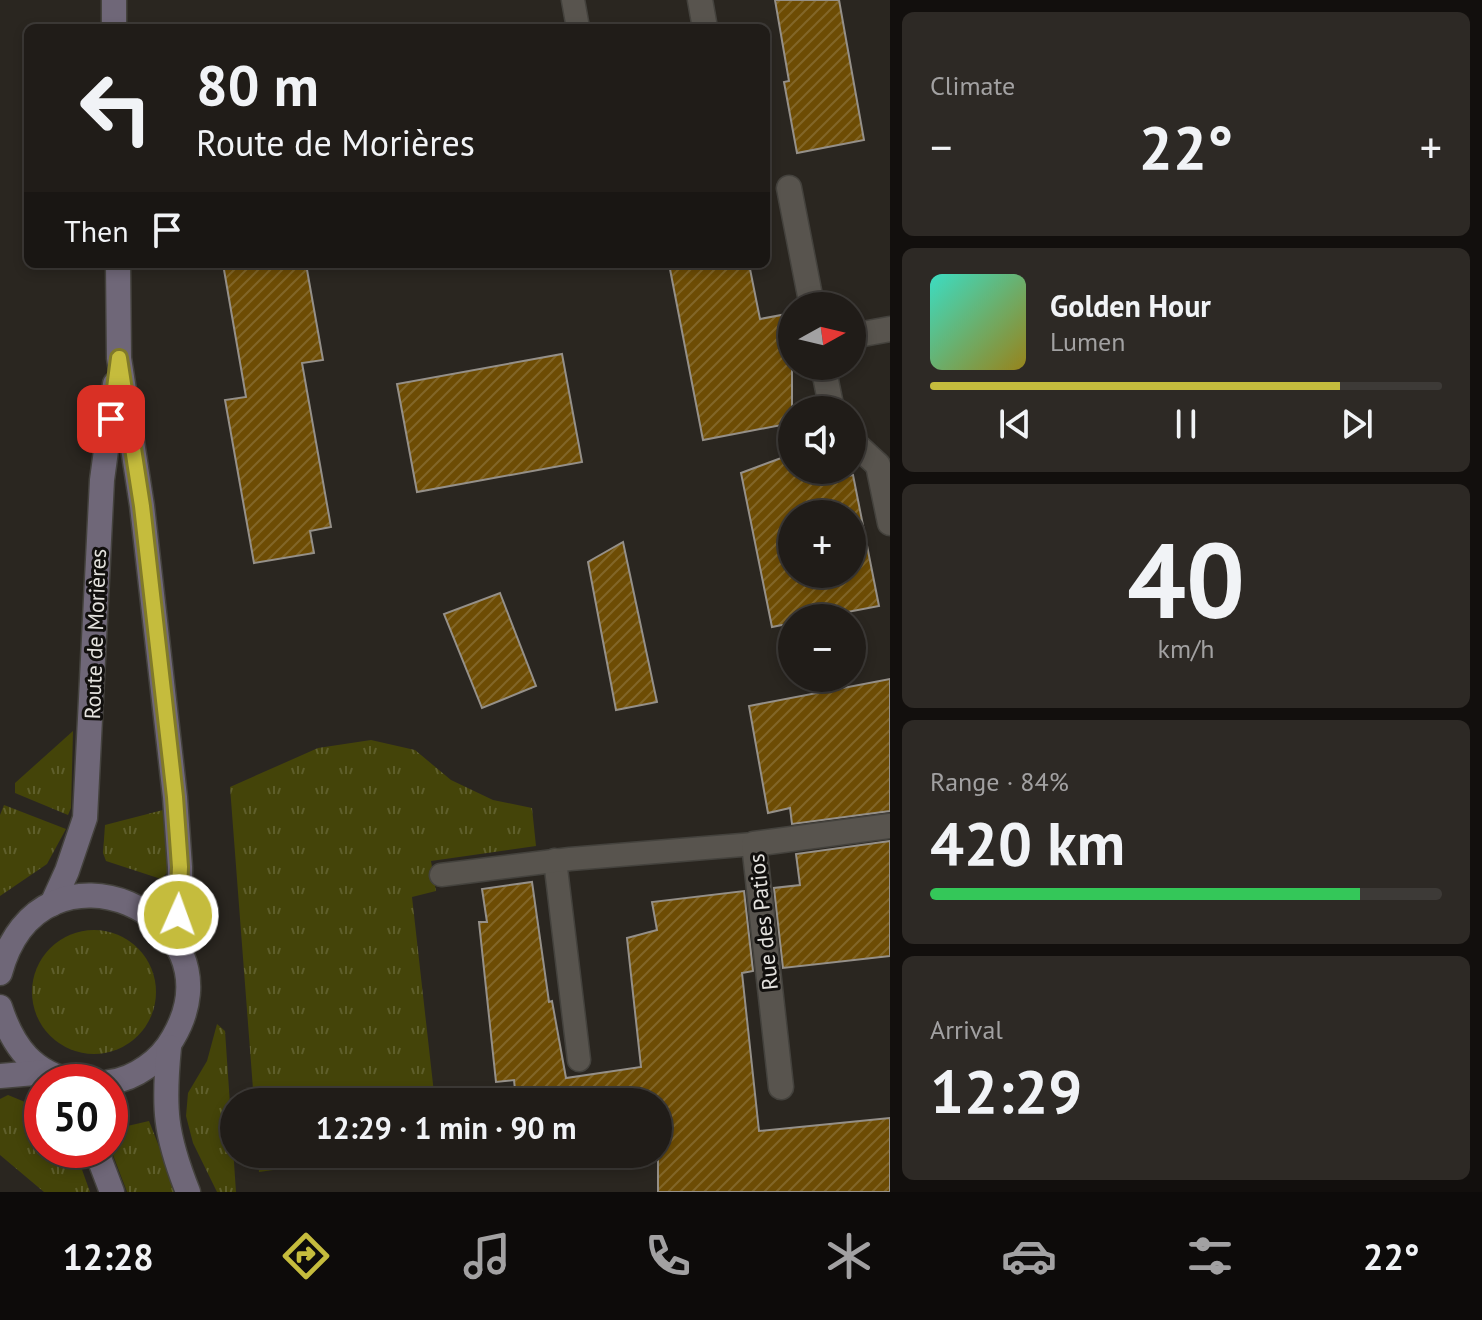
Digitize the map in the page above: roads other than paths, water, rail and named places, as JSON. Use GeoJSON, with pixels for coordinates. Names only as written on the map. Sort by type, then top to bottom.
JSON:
{"type":"FeatureCollection","features":[{"type":"Feature","properties":{"kind":"main road"},"geometry":{"type":"LineString","coordinates":[[114,0],[114,24]]}},
{"type":"Feature","properties":{"kind":"main road","name":"Route de Morières"},"geometry":{"type":"LineString","coordinates":[[118,268],[119,358],[142,506],[180,867],[180,951],[187,975],[187,1000],[181,1025],[169,1047]]}},
{"type":"Feature","properties":{"kind":"main road","name":"Route de Morières"},"geometry":{"type":"LineString","coordinates":[[52,904],[85,818],[102,480],[119,358]]}},
{"type":"Feature","properties":{"kind":"main road"},"geometry":{"type":"LineString","coordinates":[[2,960],[25,923],[52,904],[80,895],[111,896],[139,907],[163,926],[180,951]]}},
{"type":"Feature","properties":{"kind":"main road"},"geometry":{"type":"LineString","coordinates":[[0,1007],[8,1032],[24,1054],[39,1064]]}},
{"type":"Feature","properties":{"kind":"main road"},"geometry":{"type":"LineString","coordinates":[[128,1077],[147,1067],[169,1047]]}},
{"type":"Feature","properties":{"kind":"main road"},"geometry":{"type":"LineString","coordinates":[[169,1047],[164,1096],[167,1125],[172,1153],[188,1192]]}},
{"type":"Feature","properties":{"kind":"main road"},"geometry":{"type":"LineString","coordinates":[[0,1076],[24,1077]]}},
{"type":"Feature","properties":{"kind":"main road"},"geometry":{"type":"LineString","coordinates":[[103,1168],[112,1192]]}},
{"type":"Feature","properties":{"kind":"street"},"geometry":{"type":"LineString","coordinates":[[700,0],[704,24]]}},
{"type":"Feature","properties":{"kind":"street"},"geometry":{"type":"LineString","coordinates":[[789,188],[809,292]]}},
{"type":"Feature","properties":{"kind":"street"},"geometry":{"type":"LineString","coordinates":[[866,333],[890,329]]}},
{"type":"Feature","properties":{"kind":"street"},"geometry":{"type":"LineString","coordinates":[[866,454],[878,465],[890,523]]}},
{"type":"Feature","properties":{"kind":"street","name":"Rue des Patios"},"geometry":{"type":"LineString","coordinates":[[781,1087],[754,844],[890,826]]}},
{"type":"Feature","properties":{"kind":"lane"},"geometry":{"type":"LineString","coordinates":[[573,0],[577,24]]}},
{"type":"Feature","properties":{"kind":"lane"},"geometry":{"type":"LineString","coordinates":[[441,875],[555,860],[754,844]]}},
{"type":"Feature","properties":{"kind":"lane"},"geometry":{"type":"LineString","coordinates":[[555,860],[579,1060]]}}]}
